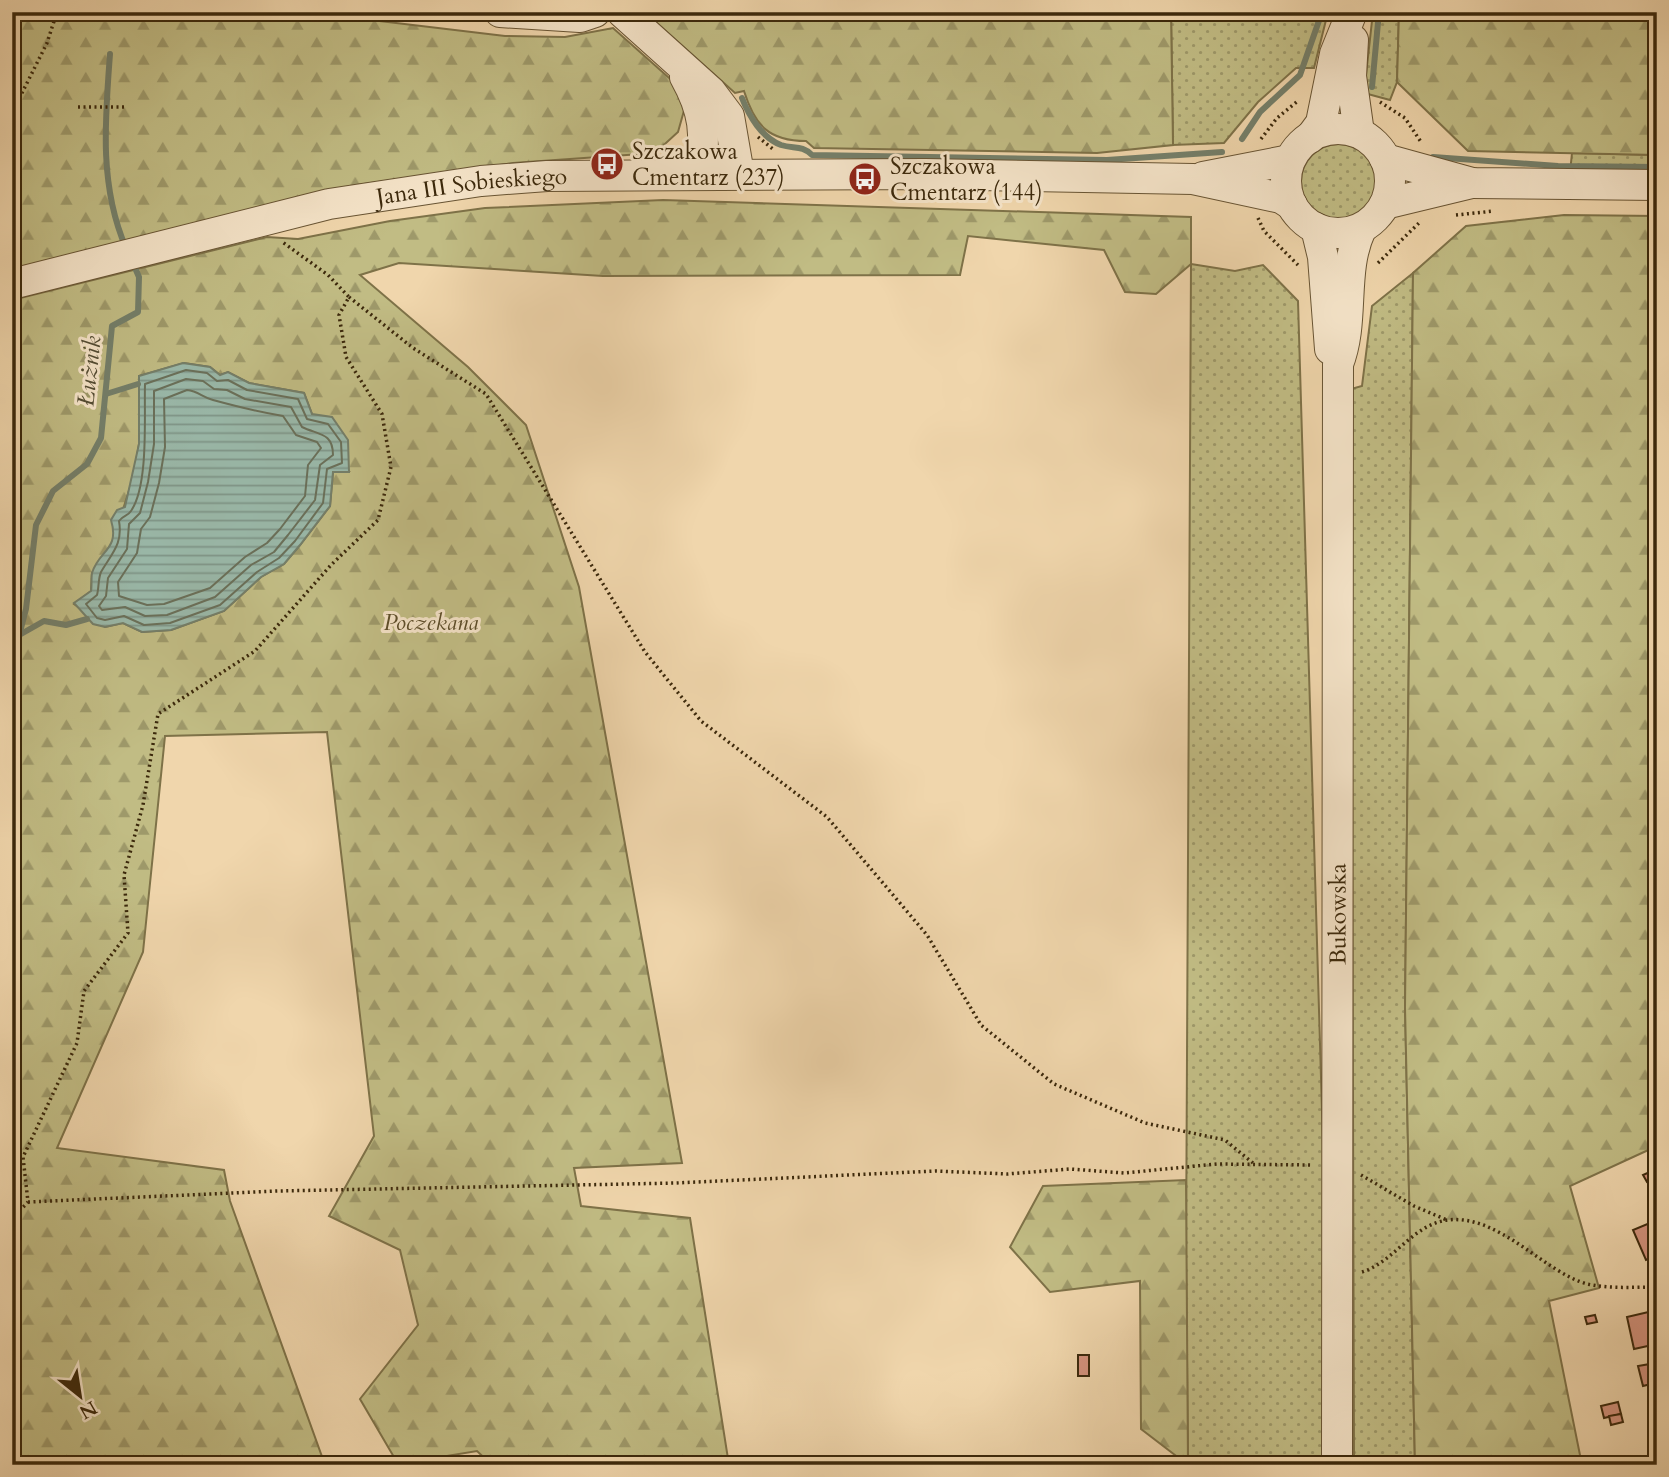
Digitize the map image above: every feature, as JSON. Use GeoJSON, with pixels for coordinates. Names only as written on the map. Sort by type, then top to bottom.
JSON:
{"type":"FeatureCollection","features":[{"type":"Feature","properties":{"kind":"street"},"geometry":{"type":"LineString","coordinates":[[500,12],[580,17],[595,12]]}},
{"type":"Feature","properties":{"kind":"street"},"geometry":{"type":"LineString","coordinates":[[622,12],[711,92],[729,116],[739,174]]}},
{"type":"Feature","properties":{"kind":"street"},"geometry":{"type":"LineString","coordinates":[[1353,12],[1351,76],[1359,133]]}},
{"type":"Feature","properties":{"kind":"street"},"geometry":{"type":"LineString","coordinates":[[1310,138],[1325,131],[1359,133],[1379,149],[1385,159],[1391,174],[1385,204],[1375,219],[1361,229],[1346,233],[1315,228],[1302,218],[1292,205],[1287,190],[1290,160],[1321,123],[1335,54],[1353,12]]}},
{"type":"Feature","properties":{"kind":"street"},"geometry":{"type":"LineString","coordinates":[[679,66],[699,102],[704,128],[705,147],[699,173]]}},
{"type":"Feature","properties":{"kind":"street"},"geometry":{"type":"LineString","coordinates":[[1385,159],[1472,183],[1657,186]]}},
{"type":"Feature","properties":{"kind":"street"},"geometry":{"type":"LineString","coordinates":[[1193,179],[1290,160]]}},
{"type":"Feature","properties":{"kind":"street","name":"Jana III Sobieskiego"},"geometry":{"type":"LineString","coordinates":[[12,284],[329,204],[481,181],[699,173],[1193,179]]}},
{"type":"Feature","properties":{"kind":"street"},"geometry":{"type":"LineString","coordinates":[[1193,179],[1281,198],[1292,205]]}},
{"type":"Feature","properties":{"kind":"street"},"geometry":{"type":"LineString","coordinates":[[1385,204],[1472,183]]}},
{"type":"Feature","properties":{"kind":"street"},"geometry":{"type":"LineString","coordinates":[[1315,228],[1322,257],[1330,348],[1338,364]]}},
{"type":"Feature","properties":{"kind":"street"},"geometry":{"type":"LineString","coordinates":[[1338,364],[1345,346],[1352,255],[1361,229]]}},
{"type":"Feature","properties":{"kind":"street","name":"Bukowska"},"geometry":{"type":"LineString","coordinates":[[1337,1465],[1338,364]]}},
{"type":"Feature","properties":{"kind":"path"},"geometry":{"type":"LineString","coordinates":[[12,113],[47,43],[57,12]]}},
{"type":"Feature","properties":{"kind":"path"},"geometry":{"type":"LineString","coordinates":[[78,107],[126,107]]}},
{"type":"Feature","properties":{"kind":"path"},"geometry":{"type":"LineString","coordinates":[[1255,209],[1264,231],[1305,271]]}},
{"type":"Feature","properties":{"kind":"path"},"geometry":{"type":"LineString","coordinates":[[1369,269],[1413,231],[1423,218]]}},
{"type":"Feature","properties":{"kind":"path"},"geometry":{"type":"LineString","coordinates":[[278,238],[328,275],[349,297],[413,348],[486,394],[645,652],[701,721],[827,817],[927,935],[981,1025],[1054,1084],[1145,1123],[1225,1140],[1255,1164]]}},
{"type":"Feature","properties":{"kind":"path"},"geometry":{"type":"LineString","coordinates":[[29,1202],[23,1157],[77,1043],[84,991],[128,933],[124,874],[143,805],[158,715],[255,651],[331,565],[378,520],[391,467],[382,414],[346,357],[339,315],[349,297]]}},
{"type":"Feature","properties":{"kind":"path"},"geometry":{"type":"LineString","coordinates":[[12,1219],[29,1202],[278,1191],[676,1183],[936,1171],[1007,1174],[1070,1169],[1124,1173],[1217,1164],[1337,1166],[1349,1168],[1414,1206],[1447,1220],[1465,1221],[1505,1235],[1585,1283],[1617,1288],[1657,1287]]}},
{"type":"Feature","properties":{"kind":"path"},"geometry":{"type":"LineString","coordinates":[[1337,1274],[1366,1271],[1421,1230],[1447,1220]]}},
{"type":"Feature","properties":{"kind":"green space"},"geometry":{"type":"Polygon","coordinates":[[[12,12],[304,12],[505,36],[565,37],[613,28],[676,84],[685,107],[678,132],[655,153],[513,163],[357,185],[12,269],[12,12]]]}},
{"type":"Feature","properties":{"kind":"green space"},"geometry":{"type":"Polygon","coordinates":[[[659,12],[1171,12],[1173,145],[1097,153],[814,148],[806,141],[782,138],[765,129],[753,114],[744,91],[735,93],[648,15],[659,12]]]}},
{"type":"Feature","properties":{"kind":"green space"},"geometry":{"type":"Polygon","coordinates":[[[1171,12],[1297,12],[1298,16],[1312,17],[1314,12],[1328,12],[1314,68],[1296,68],[1258,102],[1224,143],[1173,145],[1171,12]]]}},
{"type":"Feature","properties":{"kind":"green space"},"geometry":{"type":"Polygon","coordinates":[[[1373,12],[1399,12],[1397,82],[1390,100],[1364,93],[1373,12]]]}},
{"type":"Feature","properties":{"kind":"green space"},"geometry":{"type":"Polygon","coordinates":[[[1399,12],[1657,12],[1657,155],[1468,151],[1397,82],[1399,12]]]}},
{"type":"Feature","properties":{"kind":"green space"},"geometry":{"type":"Polygon","coordinates":[[[1332,144],[1346,144],[1360,150],[1371,161],[1377,182],[1374,197],[1366,209],[1346,220],[1332,220],[1318,214],[1307,203],[1301,189],[1301,175],[1307,161],[1318,150],[1332,144]]]}},
{"type":"Feature","properties":{"kind":"green space"},"geometry":{"type":"Polygon","coordinates":[[[1572,153],[1657,155],[1657,173],[1570,173],[1572,153]]]}},
{"type":"Feature","properties":{"kind":"green space","name":"Poczekana"},"geometry":{"type":"Polygon","coordinates":[[[663,200],[1191,217],[1191,264],[1156,294],[1125,292],[1104,250],[968,236],[960,275],[603,276],[399,263],[360,275],[468,367],[526,425],[579,587],[682,1163],[574,1168],[581,1206],[690,1218],[729,1465],[492,1465],[477,1451],[398,1464],[360,1399],[418,1325],[400,1250],[329,1216],[374,1136],[327,732],[165,736],[143,952],[57,1148],[224,1170],[230,1201],[325,1465],[12,1465],[12,300],[267,237],[298,239],[390,221],[485,208],[663,200]],[[184,363],[139,376],[139,444],[133,478],[112,544],[92,573],[91,591],[74,604],[105,627],[123,623],[142,632],[171,630],[224,611],[261,577],[284,564],[330,506],[333,472],[349,471],[312,414],[304,393],[249,383],[228,372],[220,375],[210,367],[184,363]]]}},
{"type":"Feature","properties":{"kind":"green space"},"geometry":{"type":"Polygon","coordinates":[[[1564,215],[1657,216],[1657,1146],[1570,1186],[1599,1288],[1549,1301],[1582,1465],[1415,1465],[1405,1007],[1413,273],[1466,226],[1564,215]]]}},
{"type":"Feature","properties":{"kind":"green space"},"geometry":{"type":"Polygon","coordinates":[[[1191,264],[1235,271],[1263,265],[1298,301],[1328,1314],[1329,1465],[1188,1465],[1186,1255],[1191,264]]]}},
{"type":"Feature","properties":{"kind":"green space"},"geometry":{"type":"Polygon","coordinates":[[[1413,273],[1405,1007],[1415,1465],[1354,1465],[1351,389],[1362,386],[1372,306],[1413,273]]]}},
{"type":"Feature","properties":{"kind":"green space"},"geometry":{"type":"Polygon","coordinates":[[[1186,1180],[1188,1465],[1141,1429],[1140,1281],[1050,1292],[1010,1247],[1043,1186],[1186,1180]]]}},
{"type":"Feature","properties":{"kind":"water"},"geometry":{"type":"Polygon","coordinates":[[[183,363],[210,367],[220,375],[228,372],[249,383],[304,393],[312,414],[332,417],[348,440],[349,472],[333,472],[330,506],[284,564],[261,577],[224,611],[171,630],[142,632],[123,623],[105,627],[93,624],[74,603],[91,591],[95,565],[113,538],[111,520],[117,510],[125,507],[139,444],[139,376],[183,363]]]}},
{"type":"Feature","properties":{"kind":"building"},"geometry":{"type":"Polygon","coordinates":[[[1654,1170],[1657,1178],[1647,1182],[1643,1175],[1654,1170]]]}},
{"type":"Feature","properties":{"kind":"building"},"geometry":{"type":"Polygon","coordinates":[[[1657,1220],[1657,1255],[1646,1260],[1633,1230],[1657,1220]]]}},
{"type":"Feature","properties":{"kind":"building"},"geometry":{"type":"Polygon","coordinates":[[[1657,1310],[1657,1344],[1634,1349],[1627,1317],[1657,1310]]]}},
{"type":"Feature","properties":{"kind":"building"},"geometry":{"type":"Polygon","coordinates":[[[1595,1315],[1597,1322],[1587,1324],[1585,1317],[1595,1315]]]}},
{"type":"Feature","properties":{"kind":"building"},"geometry":{"type":"Polygon","coordinates":[[[1078,1355],[1089,1355],[1089,1376],[1078,1376],[1078,1355]]]}},
{"type":"Feature","properties":{"kind":"building"},"geometry":{"type":"Polygon","coordinates":[[[1657,1362],[1657,1391],[1650,1364],[1657,1362]]]}},
{"type":"Feature","properties":{"kind":"building"},"geometry":{"type":"Polygon","coordinates":[[[1650,1364],[1655,1383],[1643,1386],[1638,1366],[1650,1364]]]}},
{"type":"Feature","properties":{"kind":"building"},"geometry":{"type":"Polygon","coordinates":[[[1618,1402],[1621,1414],[1604,1418],[1601,1406],[1618,1402]]]}},
{"type":"Feature","properties":{"kind":"building"},"geometry":{"type":"Polygon","coordinates":[[[1621,1414],[1623,1422],[1611,1425],[1609,1416],[1621,1414]]]}},
{"type":"Feature","properties":{"kind":"waterway"},"geometry":{"type":"LineString","coordinates":[[1242,139],[1260,112],[1300,75],[1322,12]]}},
{"type":"Feature","properties":{"kind":"waterway"},"geometry":{"type":"LineString","coordinates":[[1372,87],[1379,12]]}},
{"type":"Feature","properties":{"kind":"waterway","name":"Łużnik"},"geometry":{"type":"LineString","coordinates":[[110,54],[106,128],[108,177],[117,225],[126,248]]}},
{"type":"Feature","properties":{"kind":"waterway"},"geometry":{"type":"LineString","coordinates":[[742,98],[752,119],[774,142],[801,148],[812,155],[1107,160],[1222,152]]}},
{"type":"Feature","properties":{"kind":"waterway"},"geometry":{"type":"LineString","coordinates":[[1433,157],[1558,166],[1657,167]]}},
{"type":"Feature","properties":{"kind":"waterway","name":"Łużnik"},"geometry":{"type":"LineString","coordinates":[[12,643],[20,632],[26,609],[36,525],[53,491],[87,464],[101,438],[112,326],[138,312],[139,277],[132,261]]}},
{"type":"Feature","properties":{"kind":"waterway"},"geometry":{"type":"LineString","coordinates":[[106,394],[138,384]]}},
{"type":"Feature","properties":{"kind":"waterway"},"geometry":{"type":"LineString","coordinates":[[21,634],[44,621],[66,625],[87,619]]}},
{"type":"Feature","properties":{"kind":"place","name":"Szczakowa Cmentarz (237)"},"geometry":{"type":"Point","coordinates":[607,164]}},
{"type":"Feature","properties":{"kind":"place","name":"Szczakowa Cmentarz (144)"},"geometry":{"type":"Point","coordinates":[865,179]}}]}
